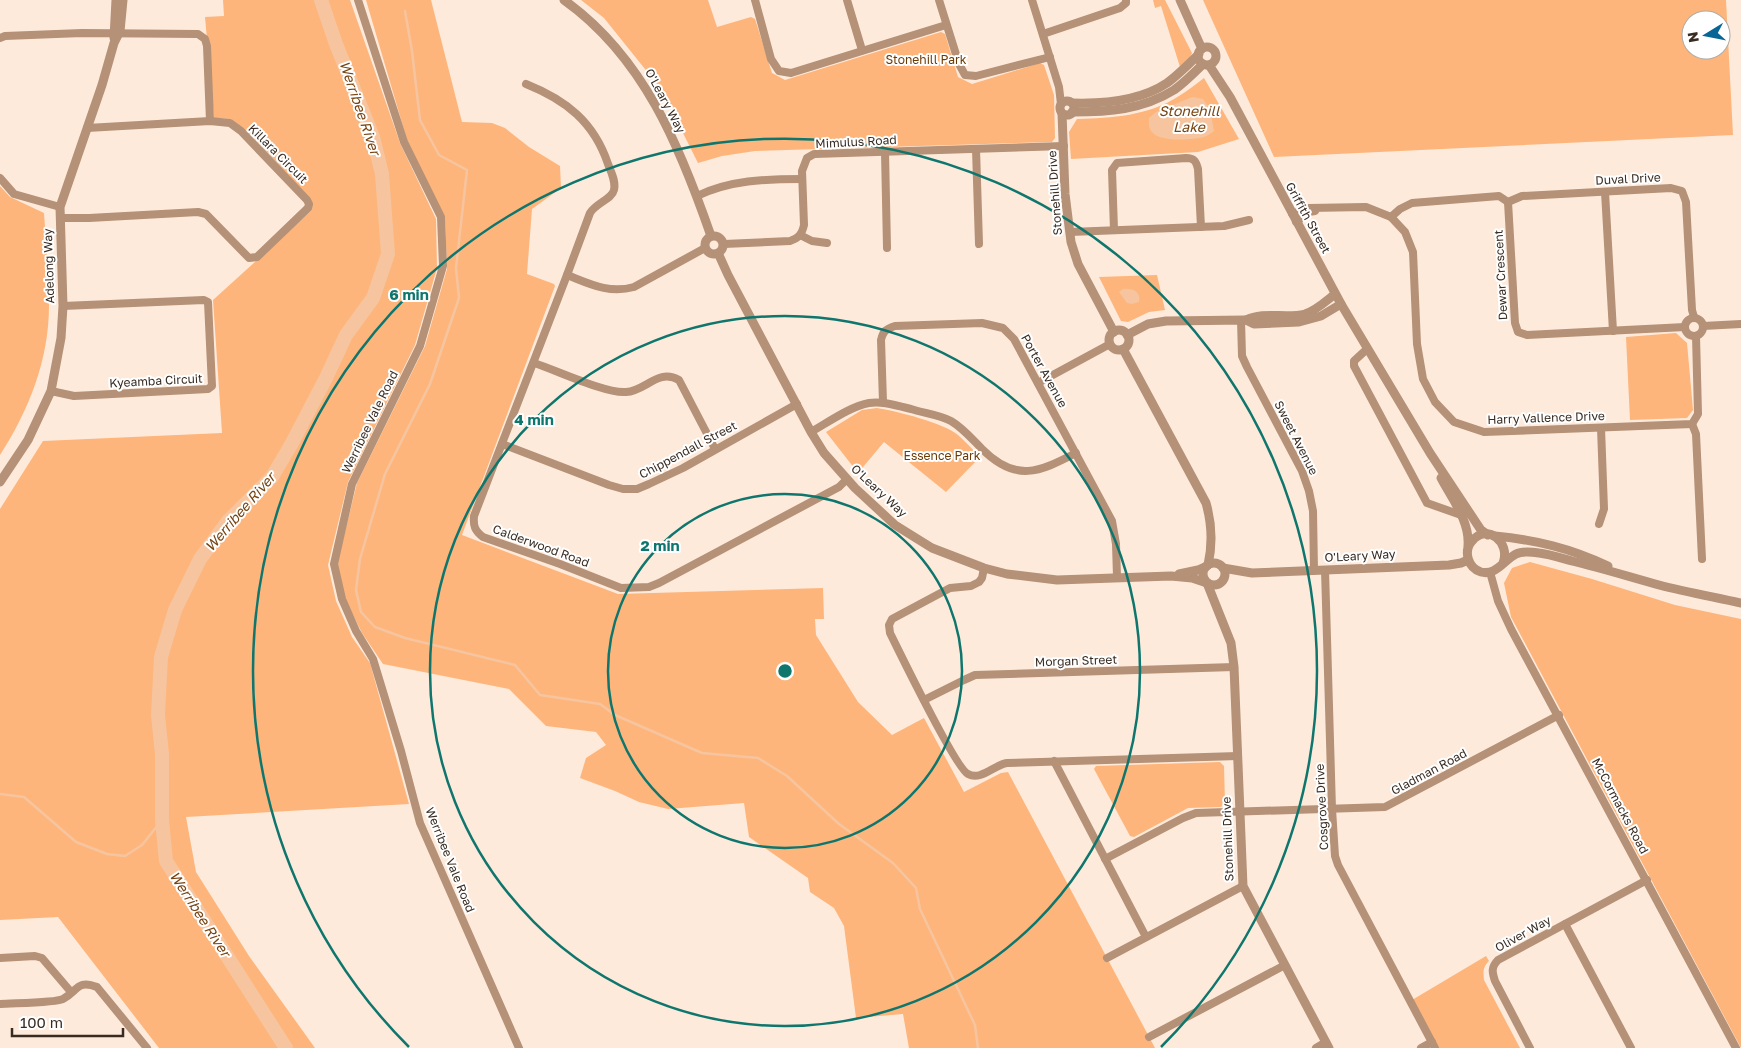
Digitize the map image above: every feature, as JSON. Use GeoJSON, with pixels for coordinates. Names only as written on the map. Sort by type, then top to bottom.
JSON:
{"type":"FeatureCollection","features":[{"type":"Feature","properties":{"kind":"street","name":"Adelong Way"},"geometry":{"type":"LineString","coordinates":[[116,0],[116,37]]}},
{"type":"Feature","properties":{"kind":"street","name":"Adelong Way"},"geometry":{"type":"LineString","coordinates":[[0,482],[28,440],[51,391],[61,338],[63,306],[60,208],[116,37],[120,31],[123,0]]}},
{"type":"Feature","properties":{"kind":"street","name":"Werribee Vale Road"},"geometry":{"type":"LineString","coordinates":[[358,0],[404,142],[441,218],[443,266],[420,346],[352,484],[334,564],[342,600],[356,631],[373,659],[420,822],[519,1048]]}},
{"type":"Feature","properties":{"kind":"street","name":"O'Leary Way"},"geometry":{"type":"LineString","coordinates":[[564,0],[598,27],[628,61],[652,98],[697,196],[711,236]]}},
{"type":"Feature","properties":{"kind":"street"},"geometry":{"type":"LineString","coordinates":[[755,0],[771,58],[779,71],[791,73],[946,25]]}},
{"type":"Feature","properties":{"kind":"street"},"geometry":{"type":"LineString","coordinates":[[847,0],[862,50]]}},
{"type":"Feature","properties":{"kind":"street"},"geometry":{"type":"LineString","coordinates":[[939,0],[959,64],[965,75],[976,76],[1050,57]]}},
{"type":"Feature","properties":{"kind":"street"},"geometry":{"type":"LineString","coordinates":[[1032,0],[1067,108]]}},
{"type":"Feature","properties":{"kind":"street"},"geometry":{"type":"LineString","coordinates":[[1043,34],[1120,8],[1126,3],[1126,0]]}},
{"type":"Feature","properties":{"kind":"street"},"geometry":{"type":"LineString","coordinates":[[1180,0],[1203,50],[1199,60],[1209,63]]}},
{"type":"Feature","properties":{"kind":"street"},"geometry":{"type":"LineString","coordinates":[[0,38],[4,36],[82,33],[116,37],[198,34],[205,39],[207,46],[210,121]]}},
{"type":"Feature","properties":{"kind":"street"},"geometry":{"type":"LineString","coordinates":[[1067,108],[1103,112],[1125,110],[1157,100],[1209,63],[1215,52],[1203,50]]}},
{"type":"Feature","properties":{"kind":"street"},"geometry":{"type":"LineString","coordinates":[[1067,108],[1132,98],[1148,93],[1167,83],[1203,50]]}},
{"type":"Feature","properties":{"kind":"street","name":"Griffith Street"},"geometry":{"type":"LineString","coordinates":[[1209,63],[1230,97],[1296,222],[1367,349],[1430,453],[1476,524],[1481,530],[1492,535]]}},
{"type":"Feature","properties":{"kind":"street","name":"Calderwood Road"},"geometry":{"type":"LineString","coordinates":[[526,84],[556,97],[578,115],[593,131],[615,182],[614,191],[608,198],[594,207],[590,213],[474,516],[473,522],[476,532],[483,537],[621,588],[649,587],[839,487],[847,479]]}},
{"type":"Feature","properties":{"kind":"street","name":"Stonehill Drive"},"geometry":{"type":"LineString","coordinates":[[1067,108],[1064,132],[1065,194],[1072,247],[1078,264],[1114,332]]}},
{"type":"Feature","properties":{"kind":"street","name":"Killara Circuit"},"geometry":{"type":"LineString","coordinates":[[60,218],[198,212],[206,214],[249,258],[256,257],[308,208],[308,200],[247,136],[230,123],[210,121],[87,128]]}},
{"type":"Feature","properties":{"kind":"street","name":"Mimulus Road"},"geometry":{"type":"LineString","coordinates":[[800,235],[804,225],[802,167],[810,156],[1064,146]]}},
{"type":"Feature","properties":{"kind":"street"},"geometry":{"type":"LineString","coordinates":[[976,149],[979,244]]}},
{"type":"Feature","properties":{"kind":"street"},"geometry":{"type":"LineString","coordinates":[[885,152],[887,248]]}},
{"type":"Feature","properties":{"kind":"street"},"geometry":{"type":"LineString","coordinates":[[1114,230],[1112,170],[1114,166],[1117,163],[1186,158],[1192,158],[1196,164],[1201,227]]}},
{"type":"Feature","properties":{"kind":"street"},"geometry":{"type":"LineString","coordinates":[[0,178],[14,194],[60,208]]}},
{"type":"Feature","properties":{"kind":"street"},"geometry":{"type":"LineString","coordinates":[[697,196],[720,186],[802,179]]}},
{"type":"Feature","properties":{"kind":"street","name":"Duval Drive"},"geometry":{"type":"LineString","coordinates":[[1508,202],[1522,196],[1671,188],[1682,191],[1686,202],[1692,310],[1694,317]]}},
{"type":"Feature","properties":{"kind":"street"},"geometry":{"type":"LineString","coordinates":[[1605,192],[1613,331]]}},
{"type":"Feature","properties":{"kind":"street"},"geometry":{"type":"LineString","coordinates":[[1391,217],[1400,209],[1412,203],[1499,196],[1508,202]]}},
{"type":"Feature","properties":{"kind":"street","name":"Dewar Crescent"},"geometry":{"type":"LineString","coordinates":[[1508,202],[1514,323],[1518,332],[1527,335],[1685,327]]}},
{"type":"Feature","properties":{"kind":"street","name":"Harry Vallence Drive"},"geometry":{"type":"LineString","coordinates":[[1292,214],[1309,208],[1366,207],[1391,217],[1405,232],[1413,252],[1417,344],[1422,379],[1435,402],[1454,422],[1484,432],[1692,424]]}},
{"type":"Feature","properties":{"kind":"street","name":"Harry Vallence Drive"},"geometry":{"type":"LineString","coordinates":[[1296,222],[1309,212],[1324,208]]}},
{"type":"Feature","properties":{"kind":"street"},"geometry":{"type":"LineString","coordinates":[[1070,232],[1224,226],[1249,220]]}},
{"type":"Feature","properties":{"kind":"street"},"geometry":{"type":"LineString","coordinates":[[724,244],[790,241],[798,238],[800,235],[812,241],[828,242]]}},
{"type":"Feature","properties":{"kind":"street"},"geometry":{"type":"LineString","coordinates":[[705,248],[706,240],[711,236],[719,236],[724,244]]}},
{"type":"Feature","properties":{"kind":"street"},"geometry":{"type":"LineString","coordinates":[[705,248],[712,254],[718,254],[724,244]]}},
{"type":"Feature","properties":{"kind":"street"},"geometry":{"type":"LineString","coordinates":[[567,274],[602,288],[624,290],[634,287],[705,248]]}},
{"type":"Feature","properties":{"kind":"street","name":"O'Leary Way"},"geometry":{"type":"LineString","coordinates":[[718,254],[811,432],[824,453],[847,479],[895,525],[932,548],[984,568],[1007,574],[1058,580],[1172,576]]}},
{"type":"Feature","properties":{"kind":"street"},"geometry":{"type":"LineString","coordinates":[[1127,335],[1148,324],[1166,321],[1243,320],[1254,316],[1292,316],[1304,314],[1314,310],[1336,294]]}},
{"type":"Feature","properties":{"kind":"street","name":"Kyeamba Circuit"},"geometry":{"type":"LineString","coordinates":[[51,391],[74,396],[208,389],[212,386],[208,302],[204,300],[63,306]]}},
{"type":"Feature","properties":{"kind":"street"},"geometry":{"type":"LineString","coordinates":[[1243,320],[1254,324],[1312,320],[1341,304]]}},
{"type":"Feature","properties":{"kind":"street"},"geometry":{"type":"LineString","coordinates":[[1694,317],[1701,320],[1703,326],[1702,332],[1696,336],[1688,334],[1685,327],[1688,319],[1694,317]]}},
{"type":"Feature","properties":{"kind":"street","name":"Sweet Avenue"},"geometry":{"type":"LineString","coordinates":[[1243,320],[1242,356],[1246,367],[1302,471],[1309,491],[1313,510],[1314,570]]}},
{"type":"Feature","properties":{"kind":"street","name":"Porter Avenue"},"geometry":{"type":"LineString","coordinates":[[883,402],[882,340],[883,332],[886,329],[895,326],[982,323],[1003,328],[1014,339],[1112,521],[1116,544],[1116,578]]}},
{"type":"Feature","properties":{"kind":"street"},"geometry":{"type":"LineString","coordinates":[[1703,326],[1741,324]]}},
{"type":"Feature","properties":{"kind":"street"},"geometry":{"type":"LineString","coordinates":[[1120,330],[1127,335],[1128,345],[1123,349],[1116,349],[1110,344],[1110,337],[1114,332],[1120,330]]}},
{"type":"Feature","properties":{"kind":"street"},"geometry":{"type":"LineString","coordinates":[[1696,336],[1698,414],[1692,424],[1696,434],[1702,560]]}},
{"type":"Feature","properties":{"kind":"street"},"geometry":{"type":"LineString","coordinates":[[1038,383],[1110,344]]}},
{"type":"Feature","properties":{"kind":"street"},"geometry":{"type":"LineString","coordinates":[[1123,349],[1206,503],[1211,520],[1212,537],[1203,576],[1207,583]]}},
{"type":"Feature","properties":{"kind":"street"},"geometry":{"type":"LineString","coordinates":[[1367,349],[1354,361],[1354,366],[1427,503],[1461,515]]}},
{"type":"Feature","properties":{"kind":"street"},"geometry":{"type":"LineString","coordinates":[[534,363],[614,392],[632,391],[662,376],[672,376],[679,380],[715,449]]}},
{"type":"Feature","properties":{"kind":"street"},"geometry":{"type":"LineString","coordinates":[[811,432],[856,408],[868,403],[883,402],[951,421],[968,434],[990,457],[999,463],[1017,470],[1037,470],[1048,467],[1076,453]]}},
{"type":"Feature","properties":{"kind":"street","name":"Chippendall Street"},"geometry":{"type":"LineString","coordinates":[[502,444],[595,481],[623,489],[636,489],[683,468],[797,404]]}},
{"type":"Feature","properties":{"kind":"street"},"geometry":{"type":"LineString","coordinates":[[1598,524],[1604,509],[1601,428]]}},
{"type":"Feature","properties":{"kind":"street","name":"Griffith Street"},"geometry":{"type":"LineString","coordinates":[[1430,453],[1466,524],[1469,536],[1468,547]]}},
{"type":"Feature","properties":{"kind":"street"},"geometry":{"type":"LineString","coordinates":[[1492,535],[1504,545],[1505,558],[1502,564]]}},
{"type":"Feature","properties":{"kind":"street"},"geometry":{"type":"LineString","coordinates":[[1624,574],[1583,554],[1527,539],[1492,535],[1476,537],[1468,547],[1468,560],[1476,570],[1481,572],[1490,572],[1499,568],[1517,553],[1539,553],[1624,574],[1659,585],[1741,603]]}},
{"type":"Feature","properties":{"kind":"street"},"geometry":{"type":"LineString","coordinates":[[1212,537],[1225,577],[1217,599],[1217,610]]}},
{"type":"Feature","properties":{"kind":"street","name":"O'Leary Way"},"geometry":{"type":"LineString","coordinates":[[1252,574],[1449,565],[1468,560]]}},
{"type":"Feature","properties":{"kind":"street"},"geometry":{"type":"LineString","coordinates":[[1172,576],[1198,570],[1214,563],[1252,574]]}},
{"type":"Feature","properties":{"kind":"street"},"geometry":{"type":"LineString","coordinates":[[984,568],[979,582],[971,586],[950,588],[892,619],[889,625],[890,634],[924,700],[959,765],[968,774],[975,776],[1007,763],[1238,756]]}},
{"type":"Feature","properties":{"kind":"street","name":"Cosgrove Drive"},"geometry":{"type":"LineString","coordinates":[[1325,570],[1335,856],[1433,1045]]}},
{"type":"Feature","properties":{"kind":"street","name":"McCormacks Road"},"geometry":{"type":"LineString","coordinates":[[1490,572],[1498,601],[1736,1048]]}},
{"type":"Feature","properties":{"kind":"street"},"geometry":{"type":"LineString","coordinates":[[1172,576],[1192,578],[1212,586],[1252,574]]}},
{"type":"Feature","properties":{"kind":"street","name":"Stonehill Drive"},"geometry":{"type":"LineString","coordinates":[[1207,583],[1231,642],[1234,667],[1243,886],[1328,1045]]}},
{"type":"Feature","properties":{"kind":"street","name":"Morgan Street"},"geometry":{"type":"LineString","coordinates":[[924,700],[975,676],[1234,667]]}},
{"type":"Feature","properties":{"kind":"street","name":"Gladman Road"},"geometry":{"type":"LineString","coordinates":[[1106,859],[1196,813],[1385,807],[1559,715]]}},
{"type":"Feature","properties":{"kind":"street"},"geometry":{"type":"LineString","coordinates":[[1054,761],[1146,937]]}},
{"type":"Feature","properties":{"kind":"street","name":"Oliver Way"},"geometry":{"type":"LineString","coordinates":[[1530,1048],[1494,981],[1493,965],[1498,960],[1647,880]]}},
{"type":"Feature","properties":{"kind":"street"},"geometry":{"type":"LineString","coordinates":[[1107,958],[1243,886]]}},
{"type":"Feature","properties":{"kind":"street"},"geometry":{"type":"LineString","coordinates":[[1566,924],[1631,1048]]}},
{"type":"Feature","properties":{"kind":"street"},"geometry":{"type":"LineString","coordinates":[[0,958],[35,956],[42,958],[71,992]]}},
{"type":"Feature","properties":{"kind":"street"},"geometry":{"type":"LineString","coordinates":[[1150,1037],[1285,965]]}},
{"type":"Feature","properties":{"kind":"street"},"geometry":{"type":"LineString","coordinates":[[0,1004],[62,1000],[84,983],[97,987],[146,1047]]}},
{"type":"Feature","properties":{"kind":"street"},"geometry":{"type":"LineString","coordinates":[[1316,1048],[1328,1045]]}},
{"type":"Feature","properties":{"kind":"street"},"geometry":{"type":"LineString","coordinates":[[1421,1048],[1433,1045]]}},
{"type":"Feature","properties":{"kind":"green space"},"geometry":{"type":"Polygon","coordinates":[[[223,0],[350,0],[400,143],[436,219],[437,268],[415,345],[348,482],[328,565],[336,601],[352,637],[370,663],[409,804],[186,817],[196,872],[249,956],[315,1048],[159,1048],[58,917],[0,920],[0,509],[43,441],[222,433],[213,300],[311,211],[311,200],[249,133],[231,119],[214,118],[205,17],[224,16],[223,0]]]}},
{"type":"Feature","properties":{"kind":"green space"},"geometry":{"type":"Polygon","coordinates":[[[366,0],[431,0],[462,122],[492,123],[505,128],[529,147],[560,166],[561,188],[532,209],[527,274],[555,286],[462,535],[618,594],[823,588],[824,619],[815,619],[816,635],[858,702],[892,735],[924,718],[964,792],[1001,773],[1008,772],[1155,1048],[909,1048],[903,1014],[856,1018],[844,926],[834,908],[810,892],[808,878],[749,837],[744,803],[668,809],[639,802],[580,778],[586,758],[606,745],[596,732],[546,726],[509,689],[383,664],[362,633],[345,599],[337,564],[357,483],[425,346],[447,269],[445,218],[407,140],[366,0]]]}},
{"type":"Feature","properties":{"kind":"green space","name":"Stonehill Park"},"geometry":{"type":"Polygon","coordinates":[[[581,0],[708,0],[717,27],[751,17],[755,19],[772,73],[785,80],[941,32],[945,34],[958,77],[972,84],[1040,63],[1044,65],[1054,95],[1055,138],[1052,142],[755,151],[722,156],[698,163],[661,89],[604,18],[581,0]]]}},
{"type":"Feature","properties":{"kind":"green space"},"geometry":{"type":"Polygon","coordinates":[[[1153,0],[1165,0],[1192,53],[1189,60],[1180,67],[1161,6],[1155,8],[1153,0]]]}},
{"type":"Feature","properties":{"kind":"green space"},"geometry":{"type":"Polygon","coordinates":[[[1203,0],[1726,0],[1727,10],[1681,10],[1681,60],[1729,60],[1733,135],[1274,157],[1203,0]]]}},
{"type":"Feature","properties":{"kind":"green space"},"geometry":{"type":"Polygon","coordinates":[[[1204,78],[1239,139],[1198,152],[1071,159],[1069,132],[1077,119],[1116,117],[1155,108],[1179,96],[1204,78]]]}},
{"type":"Feature","properties":{"kind":"green space"},"geometry":{"type":"Polygon","coordinates":[[[0,186],[10,197],[44,213],[49,305],[45,345],[35,384],[20,420],[0,455],[0,186]]]}},
{"type":"Feature","properties":{"kind":"green space"},"geometry":{"type":"Polygon","coordinates":[[[1157,275],[1165,310],[1149,312],[1128,322],[1121,321],[1099,277],[1157,275]]]}},
{"type":"Feature","properties":{"kind":"green space"},"geometry":{"type":"Polygon","coordinates":[[[1676,333],[1687,343],[1693,410],[1687,418],[1630,420],[1626,337],[1676,333]]]}},
{"type":"Feature","properties":{"kind":"green space","name":"Essence Park"},"geometry":{"type":"Polygon","coordinates":[[[877,408],[942,426],[958,435],[980,457],[946,492],[884,442],[858,473],[826,432],[862,410],[877,408]]]}},
{"type":"Feature","properties":{"kind":"green space"},"geometry":{"type":"Polygon","coordinates":[[[1530,562],[1675,605],[1741,619],[1741,1048],[1511,617],[1504,583],[1512,568],[1530,562]]]}},
{"type":"Feature","properties":{"kind":"green space"},"geometry":{"type":"Polygon","coordinates":[[[1220,762],[1224,766],[1225,803],[1221,807],[1188,808],[1134,837],[1130,836],[1094,769],[1096,766],[1220,762]]]}},
{"type":"Feature","properties":{"kind":"green space"},"geometry":{"type":"Polygon","coordinates":[[[1486,956],[1489,961],[1484,969],[1484,980],[1520,1048],[1438,1048],[1412,1000],[1486,956]]]}},
{"type":"Feature","properties":{"kind":"water","name":"Stonehill Lake"},"geometry":{"type":"Polygon","coordinates":[[[1192,97],[1203,99],[1210,109],[1214,131],[1204,137],[1192,139],[1169,139],[1153,133],[1150,128],[1149,118],[1156,112],[1192,97]]]}},
{"type":"Feature","properties":{"kind":"water"},"geometry":{"type":"Polygon","coordinates":[[[1123,289],[1135,291],[1139,295],[1139,302],[1127,303],[1119,292],[1123,289]]]}},
{"type":"Feature","properties":{"kind":"waterway","name":"Werribee River"},"geometry":{"type":"LineString","coordinates":[[286,1048],[166,861],[162,820],[162,754],[158,715],[161,657],[175,610],[200,559],[228,521],[272,477],[326,378],[346,335],[373,298],[388,254],[382,174],[373,137],[336,44],[321,0]]}},
{"type":"Feature","properties":{"kind":"waterway"},"geometry":{"type":"LineString","coordinates":[[405,11],[420,120],[439,155],[467,170],[456,268],[459,298],[430,384],[385,474],[360,559],[356,590],[361,612],[375,627],[405,638],[515,665],[540,695],[600,704],[615,715],[702,753],[758,758],[787,776],[839,824],[893,863],[916,888],[920,909],[975,1025],[978,1048]]}},
{"type":"Feature","properties":{"kind":"waterway"},"geometry":{"type":"LineString","coordinates":[[0,794],[24,797],[76,842],[107,854],[125,856],[142,845],[162,820]]}}]}
